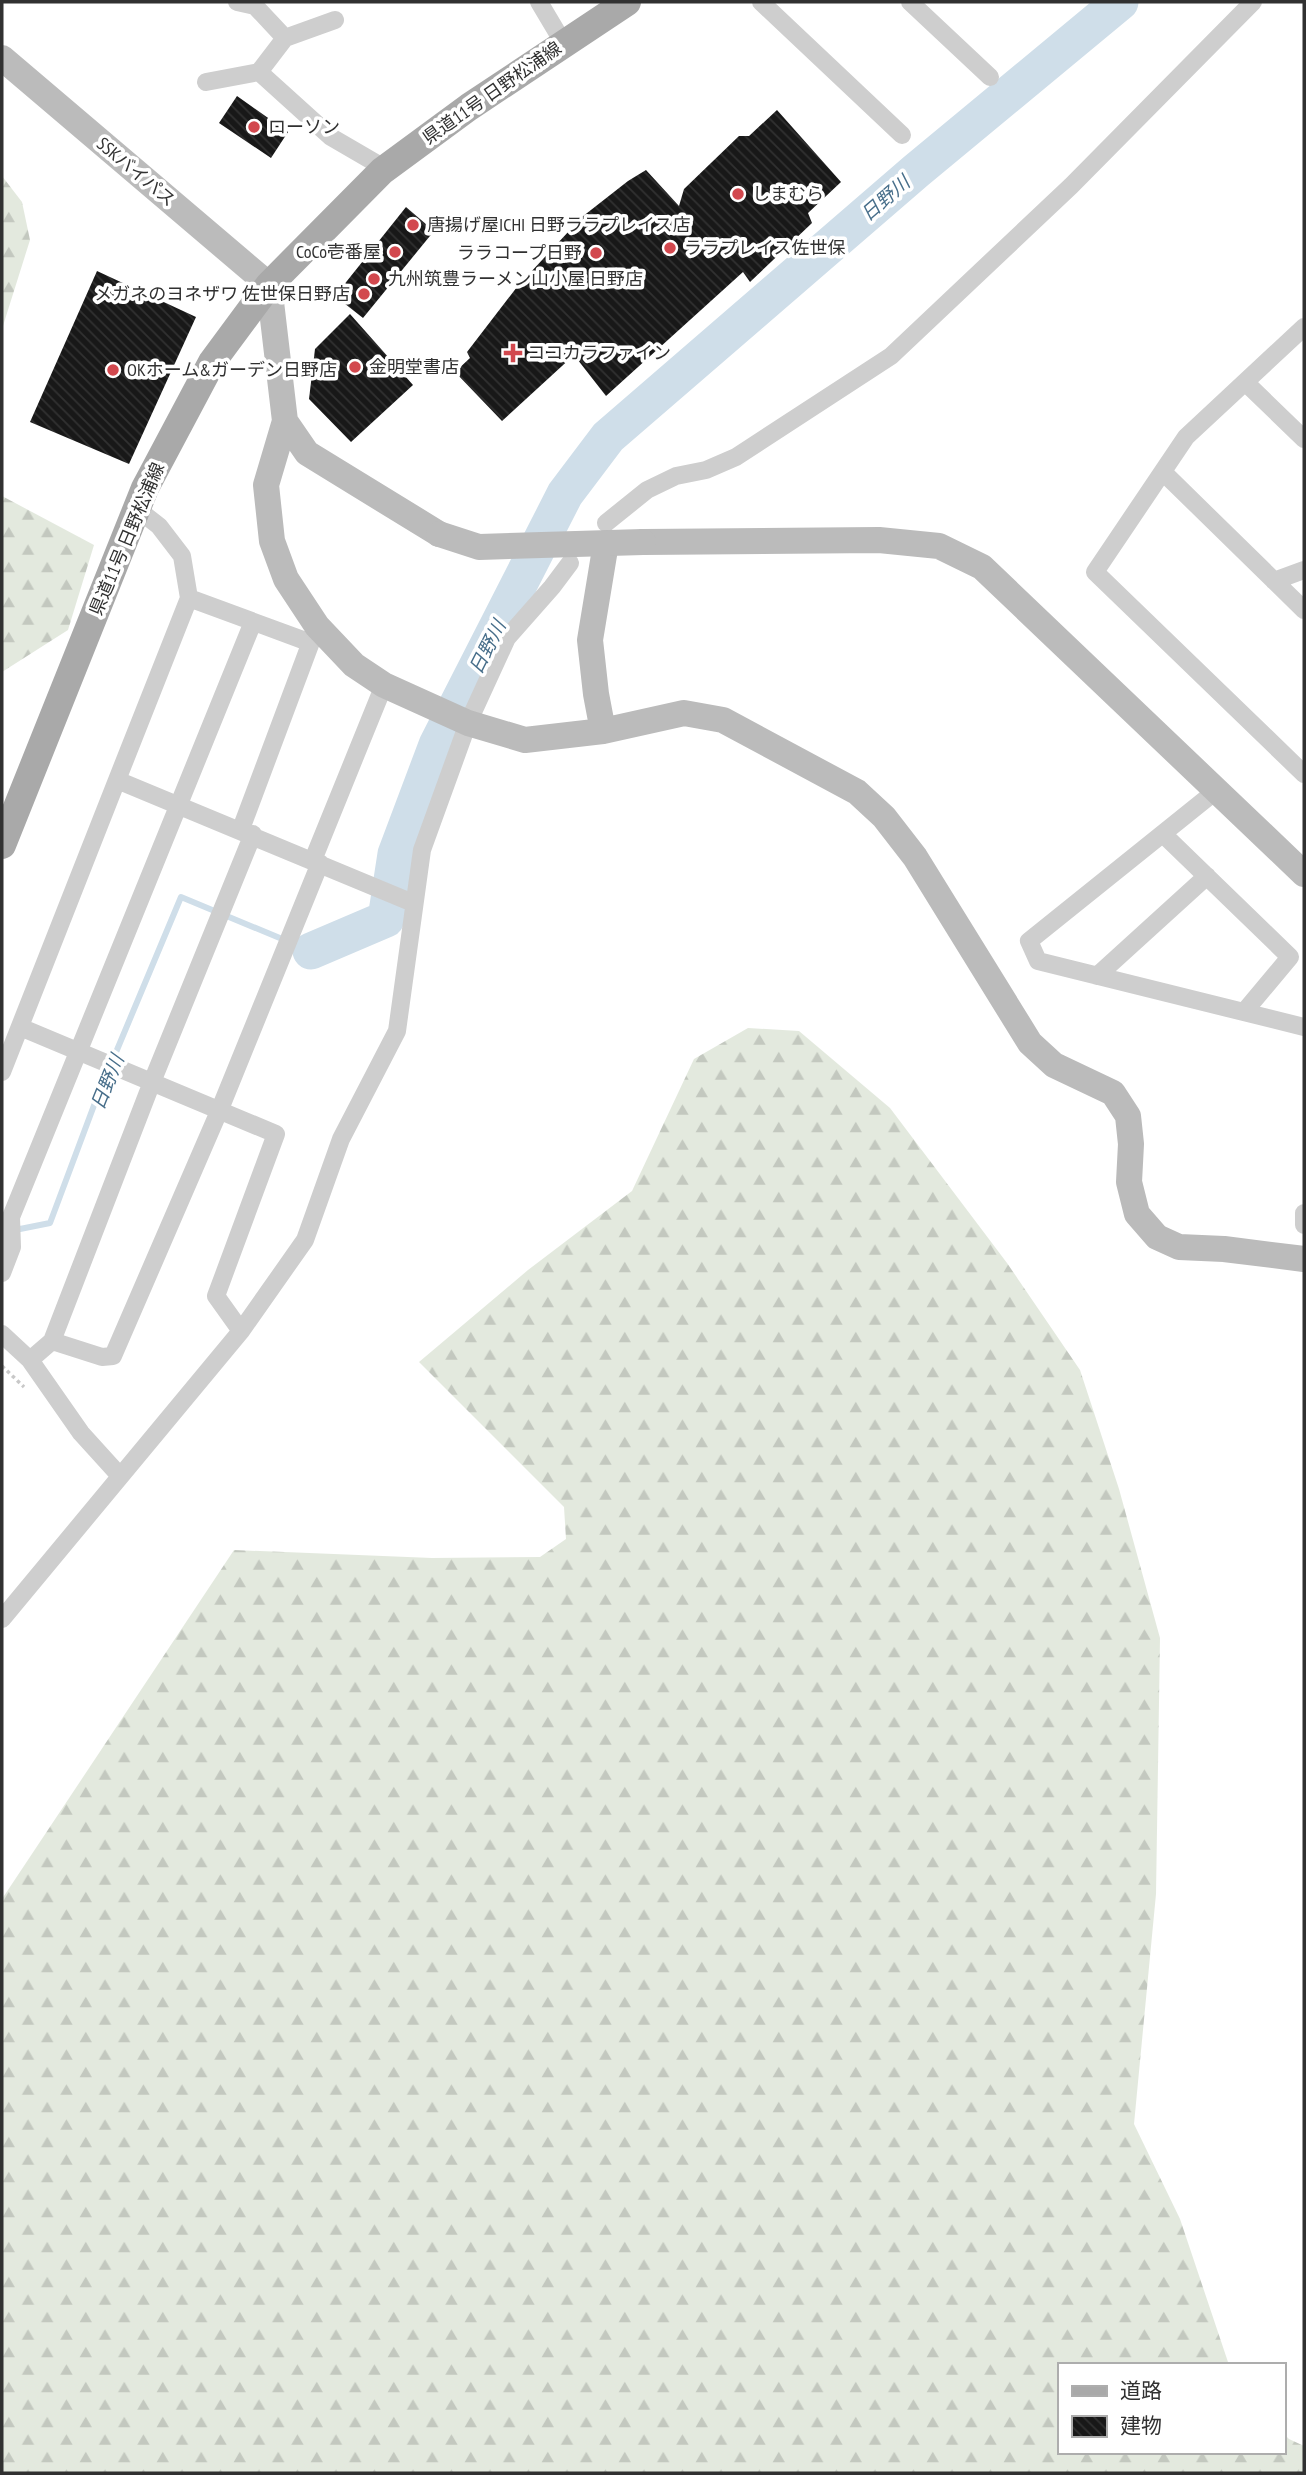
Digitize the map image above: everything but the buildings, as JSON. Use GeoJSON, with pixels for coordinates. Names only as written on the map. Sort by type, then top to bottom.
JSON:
{"type":"FeatureCollection","features":[{"type":"Feature","properties":{"kind":"main road","name":"県道11号 日野松浦線"},"geometry":{"type":"LineString","coordinates":[[2,845],[145,488],[212,362],[269,285],[386,169],[469,107],[626,2]]}},
{"type":"Feature","properties":{"kind":"street"},"geometry":{"type":"LineString","coordinates":[[237,2],[255,6],[285,38]]}},
{"type":"Feature","properties":{"kind":"street"},"geometry":{"type":"LineString","coordinates":[[539,2],[564,44]]}},
{"type":"Feature","properties":{"kind":"street"},"geometry":{"type":"LineString","coordinates":[[761,2],[902,135]]}},
{"type":"Feature","properties":{"kind":"street"},"geometry":{"type":"LineString","coordinates":[[910,2],[990,77]]}},
{"type":"Feature","properties":{"kind":"street"},"geometry":{"type":"LineString","coordinates":[[603,731],[590,640],[606,533],[647,490],[676,476],[706,470],[736,457],[891,356],[1071,186],[1253,2]]}},
{"type":"Feature","properties":{"kind":"street"},"geometry":{"type":"LineString","coordinates":[[206,82],[259,72],[285,38],[335,19]]}},
{"type":"Feature","properties":{"kind":"street","name":"SSKバイパス"},"geometry":{"type":"LineString","coordinates":[[2,58],[269,285]]}},
{"type":"Feature","properties":{"kind":"street"},"geometry":{"type":"LineString","coordinates":[[259,72],[331,136],[386,169]]}},
{"type":"Feature","properties":{"kind":"street"},"geometry":{"type":"LineString","coordinates":[[269,285],[285,421],[267,485],[272,541],[286,579],[314,634],[384,685],[468,723],[525,740],[603,731],[684,713],[723,720],[857,792],[884,817],[915,858],[1030,1043],[1054,1065],[1113,1093],[1128,1116],[1129,1182],[1138,1214],[1157,1237],[1179,1247],[1224,1249],[1304,1259]]}},
{"type":"Feature","properties":{"kind":"street"},"geometry":{"type":"LineString","coordinates":[[1303,769],[1094,572],[1186,438],[1304,327]]}},
{"type":"Feature","properties":{"kind":"street"},"geometry":{"type":"LineString","coordinates":[[1245,382],[1304,439]]}},
{"type":"Feature","properties":{"kind":"street"},"geometry":{"type":"LineString","coordinates":[[285,421],[307,453],[439,534],[480,547],[606,533],[643,542],[879,540],[939,547],[982,567],[1304,874]]}},
{"type":"Feature","properties":{"kind":"street"},"geometry":{"type":"LineString","coordinates":[[1163,472],[1304,610]]}},
{"type":"Feature","properties":{"kind":"street"},"geometry":{"type":"LineString","coordinates":[[2,1072],[189,598],[182,556],[159,526],[137,509]]}},
{"type":"Feature","properties":{"kind":"street"},"geometry":{"type":"LineString","coordinates":[[2,1619],[241,1331],[305,1240],[341,1139],[397,1031],[422,850],[468,723],[507,638],[570,563]]}},
{"type":"Feature","properties":{"kind":"street"},"geometry":{"type":"LineString","coordinates":[[1274,581],[1304,570]]}},
{"type":"Feature","properties":{"kind":"street"},"geometry":{"type":"LineString","coordinates":[[189,598],[253,622],[314,634]]}},
{"type":"Feature","properties":{"kind":"street"},"geometry":{"type":"LineString","coordinates":[[2,1273],[12,1247],[11,1217],[253,622]]}},
{"type":"Feature","properties":{"kind":"street"},"geometry":{"type":"LineString","coordinates":[[30,1360],[52,1341],[247,832],[314,634]]}},
{"type":"Feature","properties":{"kind":"street"},"geometry":{"type":"LineString","coordinates":[[52,1341],[102,1357],[113,1356],[220,1109],[384,685]]}},
{"type":"Feature","properties":{"kind":"street"},"geometry":{"type":"LineString","coordinates":[[117,780],[413,903]]}},
{"type":"Feature","properties":{"kind":"street"},"geometry":{"type":"LineString","coordinates":[[1217,790],[1028,941],[1038,961],[1304,1027]]}},
{"type":"Feature","properties":{"kind":"street"},"geometry":{"type":"LineString","coordinates":[[1163,834],[1290,957],[1244,1012]]}},
{"type":"Feature","properties":{"kind":"street"},"geometry":{"type":"LineString","coordinates":[[1097,976],[1207,876]]}},
{"type":"Feature","properties":{"kind":"street"},"geometry":{"type":"LineString","coordinates":[[20,1027],[276,1134],[216,1296],[241,1331]]}},
{"type":"Feature","properties":{"kind":"street"},"geometry":{"type":"LineString","coordinates":[[1304,1213],[1304,1225]]}},
{"type":"Feature","properties":{"kind":"street"},"geometry":{"type":"LineString","coordinates":[[2,1334],[30,1360],[81,1433],[120,1476]]}},
{"type":"Feature","properties":{"kind":"green space"},"geometry":{"type":"Polygon","coordinates":[[[2,176],[22,202],[30,240],[2,329],[2,176]]]}},
{"type":"Feature","properties":{"kind":"green space"},"geometry":{"type":"Polygon","coordinates":[[[2,496],[94,545],[68,630],[2,672],[2,496]]]}},
{"type":"Feature","properties":{"kind":"green space"},"geometry":{"type":"Polygon","coordinates":[[[748,1028],[799,1031],[890,1108],[1007,1263],[1080,1370],[1119,1489],[1160,1638],[1156,1894],[1134,2124],[1180,2219],[1228,2363],[1058,2363],[1058,2454],[1285,2454],[1285,2435],[1304,2446],[1304,2473],[2,2473],[2,1899],[234,1550],[432,1558],[540,1557],[566,1539],[564,1507],[419,1362],[528,1270],[632,1191],[694,1059],[748,1028]]]}},
{"type":"Feature","properties":{"kind":"waterway","name":"日野川"},"geometry":{"type":"LineString","coordinates":[[311,951],[386,919],[396,854],[437,745],[565,494],[608,437],[916,171],[1120,2]]}},
{"type":"Feature","properties":{"kind":"waterway","name":"日野川"},"geometry":{"type":"LineString","coordinates":[[2,1224],[20,1229],[50,1223],[96,1100],[181,897],[311,951]]}},
{"type":"Feature","properties":{"kind":"place","name":"ローソン"},"geometry":{"type":"Point","coordinates":[254,127]}},
{"type":"Feature","properties":{"kind":"place","name":"しまむら"},"geometry":{"type":"Point","coordinates":[738,194]}},
{"type":"Feature","properties":{"kind":"place","name":"唐揚げ屋ICHI 日野ララプレイス店"},"geometry":{"type":"Point","coordinates":[413,225]}},
{"type":"Feature","properties":{"kind":"place","name":"ララプレイス佐世保"},"geometry":{"type":"Point","coordinates":[670,248]}},
{"type":"Feature","properties":{"kind":"place","name":"CoCo壱番屋"},"geometry":{"type":"Point","coordinates":[395,252]}},
{"type":"Feature","properties":{"kind":"place","name":"ララコープ日野"},"geometry":{"type":"Point","coordinates":[596,253]}},
{"type":"Feature","properties":{"kind":"place","name":"九州筑豊ラーメン山小屋 日野店"},"geometry":{"type":"Point","coordinates":[374,279]}},
{"type":"Feature","properties":{"kind":"place","name":"メガネのヨネザワ 佐世保日野店"},"geometry":{"type":"Point","coordinates":[364,294]}},
{"type":"Feature","properties":{"kind":"place","name":"ココカラファイン"},"geometry":{"type":"Point","coordinates":[513,353]}},
{"type":"Feature","properties":{"kind":"place","name":"金明堂書店"},"geometry":{"type":"Point","coordinates":[355,367]}},
{"type":"Feature","properties":{"kind":"place","name":"OKホーム&ガーデン日野店"},"geometry":{"type":"Point","coordinates":[113,370]}}]}
